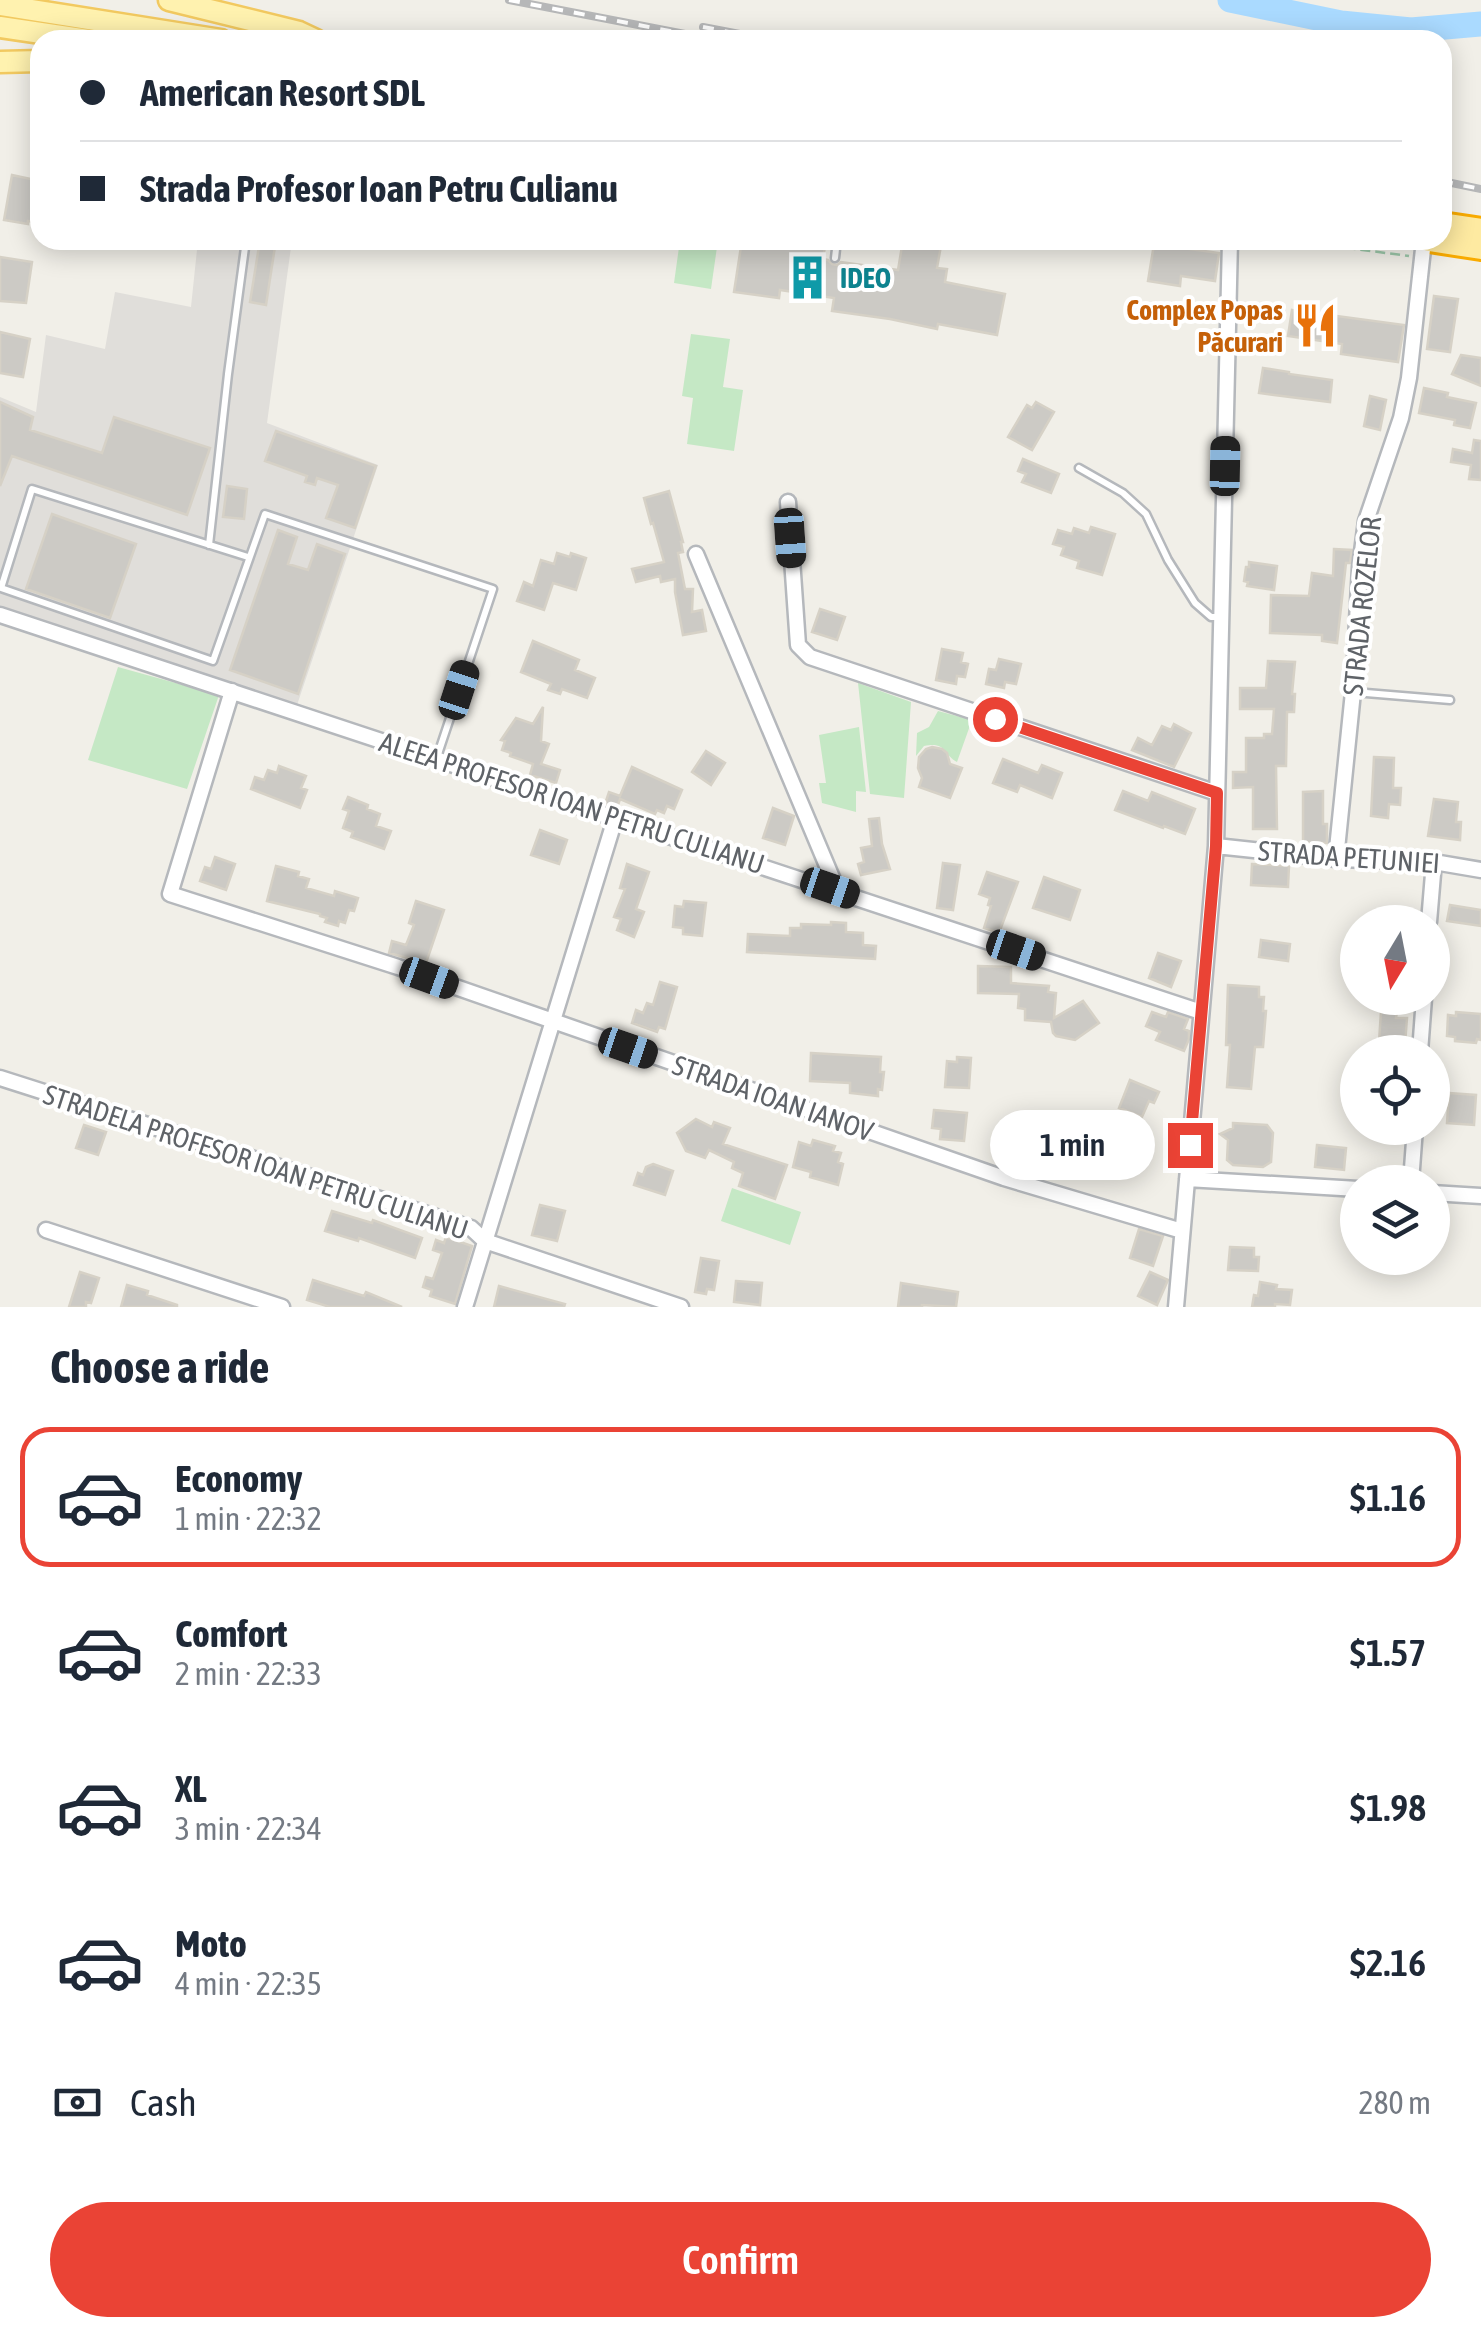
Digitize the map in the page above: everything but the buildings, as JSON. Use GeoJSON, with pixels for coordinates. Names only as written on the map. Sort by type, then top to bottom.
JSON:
{"type":"FeatureCollection","features":[{"type":"Feature","properties":{"kind":"highway"},"geometry":{"type":"LineString","coordinates":[[1452,226],[1481,230]]}},
{"type":"Feature","properties":{"kind":"highway"},"geometry":{"type":"LineString","coordinates":[[1452,247],[1481,248]]}},
{"type":"Feature","properties":{"kind":"main road"},"geometry":{"type":"LineString","coordinates":[[168,0],[291,30]]}},
{"type":"Feature","properties":{"kind":"main road"},"geometry":{"type":"LineString","coordinates":[[0,5],[158,30]]}},
{"type":"Feature","properties":{"kind":"main road"},"geometry":{"type":"LineString","coordinates":[[0,27],[30,31]]}},
{"type":"Feature","properties":{"kind":"main road"},"geometry":{"type":"LineString","coordinates":[[0,62],[30,61]]}},
{"type":"Feature","properties":{"kind":"street"},"geometry":{"type":"LineString","coordinates":[[1176,1307],[1216,846],[1230,250]]}},
{"type":"Feature","properties":{"kind":"street","name":"STRADA ROZELOR"},"geometry":{"type":"LineString","coordinates":[[1336,858],[1366,521],[1404,404],[1425,250]]}},
{"type":"Feature","properties":{"kind":"street"},"geometry":{"type":"LineString","coordinates":[[788,502],[798,645],[810,656],[1217,793]]}},
{"type":"Feature","properties":{"kind":"street"},"geometry":{"type":"LineString","coordinates":[[696,554],[833,880],[830,888]]}},
{"type":"Feature","properties":{"kind":"street","name":"ALEEA PROFESOR IOAN PETRU CULIANU"},"geometry":{"type":"LineString","coordinates":[[0,614],[1201,1012]]}},
{"type":"Feature","properties":{"kind":"street","name":"STRADA IOAN IANOV"},"geometry":{"type":"LineString","coordinates":[[232,691],[170,894],[398,967],[1004,1178],[1182,1232]]}},
{"type":"Feature","properties":{"kind":"street"},"geometry":{"type":"LineString","coordinates":[[466,1307],[615,819]]}},
{"type":"Feature","properties":{"kind":"street","name":"STRADA PETUNIEI"},"geometry":{"type":"LineString","coordinates":[[1216,846],[1336,858],[1434,862],[1481,870]]}},
{"type":"Feature","properties":{"kind":"street"},"geometry":{"type":"LineString","coordinates":[[1431,905],[1434,862]]}},
{"type":"Feature","properties":{"kind":"street","name":"STRADELA PROFESOR IOAN PETRU CULIANU"},"geometry":{"type":"LineString","coordinates":[[0,1078],[472,1228],[485,1241],[681,1307]]}},
{"type":"Feature","properties":{"kind":"street"},"geometry":{"type":"LineString","coordinates":[[1188,1178],[1340,1188]]}},
{"type":"Feature","properties":{"kind":"street"},"geometry":{"type":"LineString","coordinates":[[1450,1194],[1481,1196]]}},
{"type":"Feature","properties":{"kind":"street"},"geometry":{"type":"LineString","coordinates":[[46,1230],[282,1307]]}},
{"type":"Feature","properties":{"kind":"lane"},"geometry":{"type":"LineString","coordinates":[[209,545],[245,250]]}},
{"type":"Feature","properties":{"kind":"lane"},"geometry":{"type":"LineString","coordinates":[[835,258],[836,250]]}},
{"type":"Feature","properties":{"kind":"lane"},"geometry":{"type":"LineString","coordinates":[[1079,468],[1123,492],[1146,514],[1195,603],[1211,617],[1221,618]]}},
{"type":"Feature","properties":{"kind":"lane"},"geometry":{"type":"LineString","coordinates":[[248,558],[32,488],[1,588],[213,662],[265,514],[493,589],[436,758]]}},
{"type":"Feature","properties":{"kind":"lane"},"geometry":{"type":"LineString","coordinates":[[1352,692],[1450,700]]}},
{"type":"Feature","properties":{"kind":"shaded area"},"geometry":{"type":"Polygon","coordinates":[[[197,250],[291,250],[267,423],[378,465],[297,705],[0,606],[0,397],[36,412],[46,335],[105,349],[115,292],[191,307],[197,250]]]}},
{"type":"Feature","properties":{"kind":"green space"},"geometry":{"type":"Polygon","coordinates":[[[679,250],[717,250],[711,289],[674,283],[679,250]]]}},
{"type":"Feature","properties":{"kind":"green space"},"geometry":{"type":"Polygon","coordinates":[[[691,334],[730,339],[723,387],[743,390],[734,451],[687,444],[693,398],[682,396],[691,334]]]}},
{"type":"Feature","properties":{"kind":"green space"},"geometry":{"type":"Polygon","coordinates":[[[118,667],[219,695],[187,789],[88,760],[118,667]]]}},
{"type":"Feature","properties":{"kind":"green space"},"geometry":{"type":"Polygon","coordinates":[[[858,683],[911,702],[904,798],[870,794],[858,683]]]}},
{"type":"Feature","properties":{"kind":"green space"},"geometry":{"type":"Polygon","coordinates":[[[938,711],[972,720],[957,762],[936,745],[924,746],[916,756],[917,733],[929,727],[938,711]]]}},
{"type":"Feature","properties":{"kind":"green space"},"geometry":{"type":"Polygon","coordinates":[[[859,727],[866,792],[856,791],[856,812],[822,803],[819,783],[826,783],[819,735],[859,727]]]}},
{"type":"Feature","properties":{"kind":"green space"},"geometry":{"type":"Polygon","coordinates":[[[732,1188],[801,1212],[790,1245],[721,1221],[732,1188]]]}},
{"type":"Feature","properties":{"kind":"waterway"},"geometry":{"type":"LineString","coordinates":[[1230,0],[1341,23],[1411,30],[1481,24]]}},
{"type":"Feature","properties":{"kind":"railway"},"geometry":{"type":"LineString","coordinates":[[509,0],[664,30]]}},
{"type":"Feature","properties":{"kind":"railway"},"geometry":{"type":"LineString","coordinates":[[703,27],[719,30]]}},
{"type":"Feature","properties":{"kind":"railway"},"geometry":{"type":"LineString","coordinates":[[1452,183],[1481,189]]}},
{"type":"Feature","properties":{"kind":"place","name":"IDEO"},"geometry":{"type":"Point","coordinates":[807,278]}},
{"type":"Feature","properties":{"kind":"place","name":"Complex Popas Păcurari"},"geometry":{"type":"Point","coordinates":[1316,326]}},
{"type":"Feature","properties":{"kind":"route"},"geometry":{"type":"LineString","coordinates":[[995,719],[1217,793],[1216,846],[1190,1145]]}}]}
